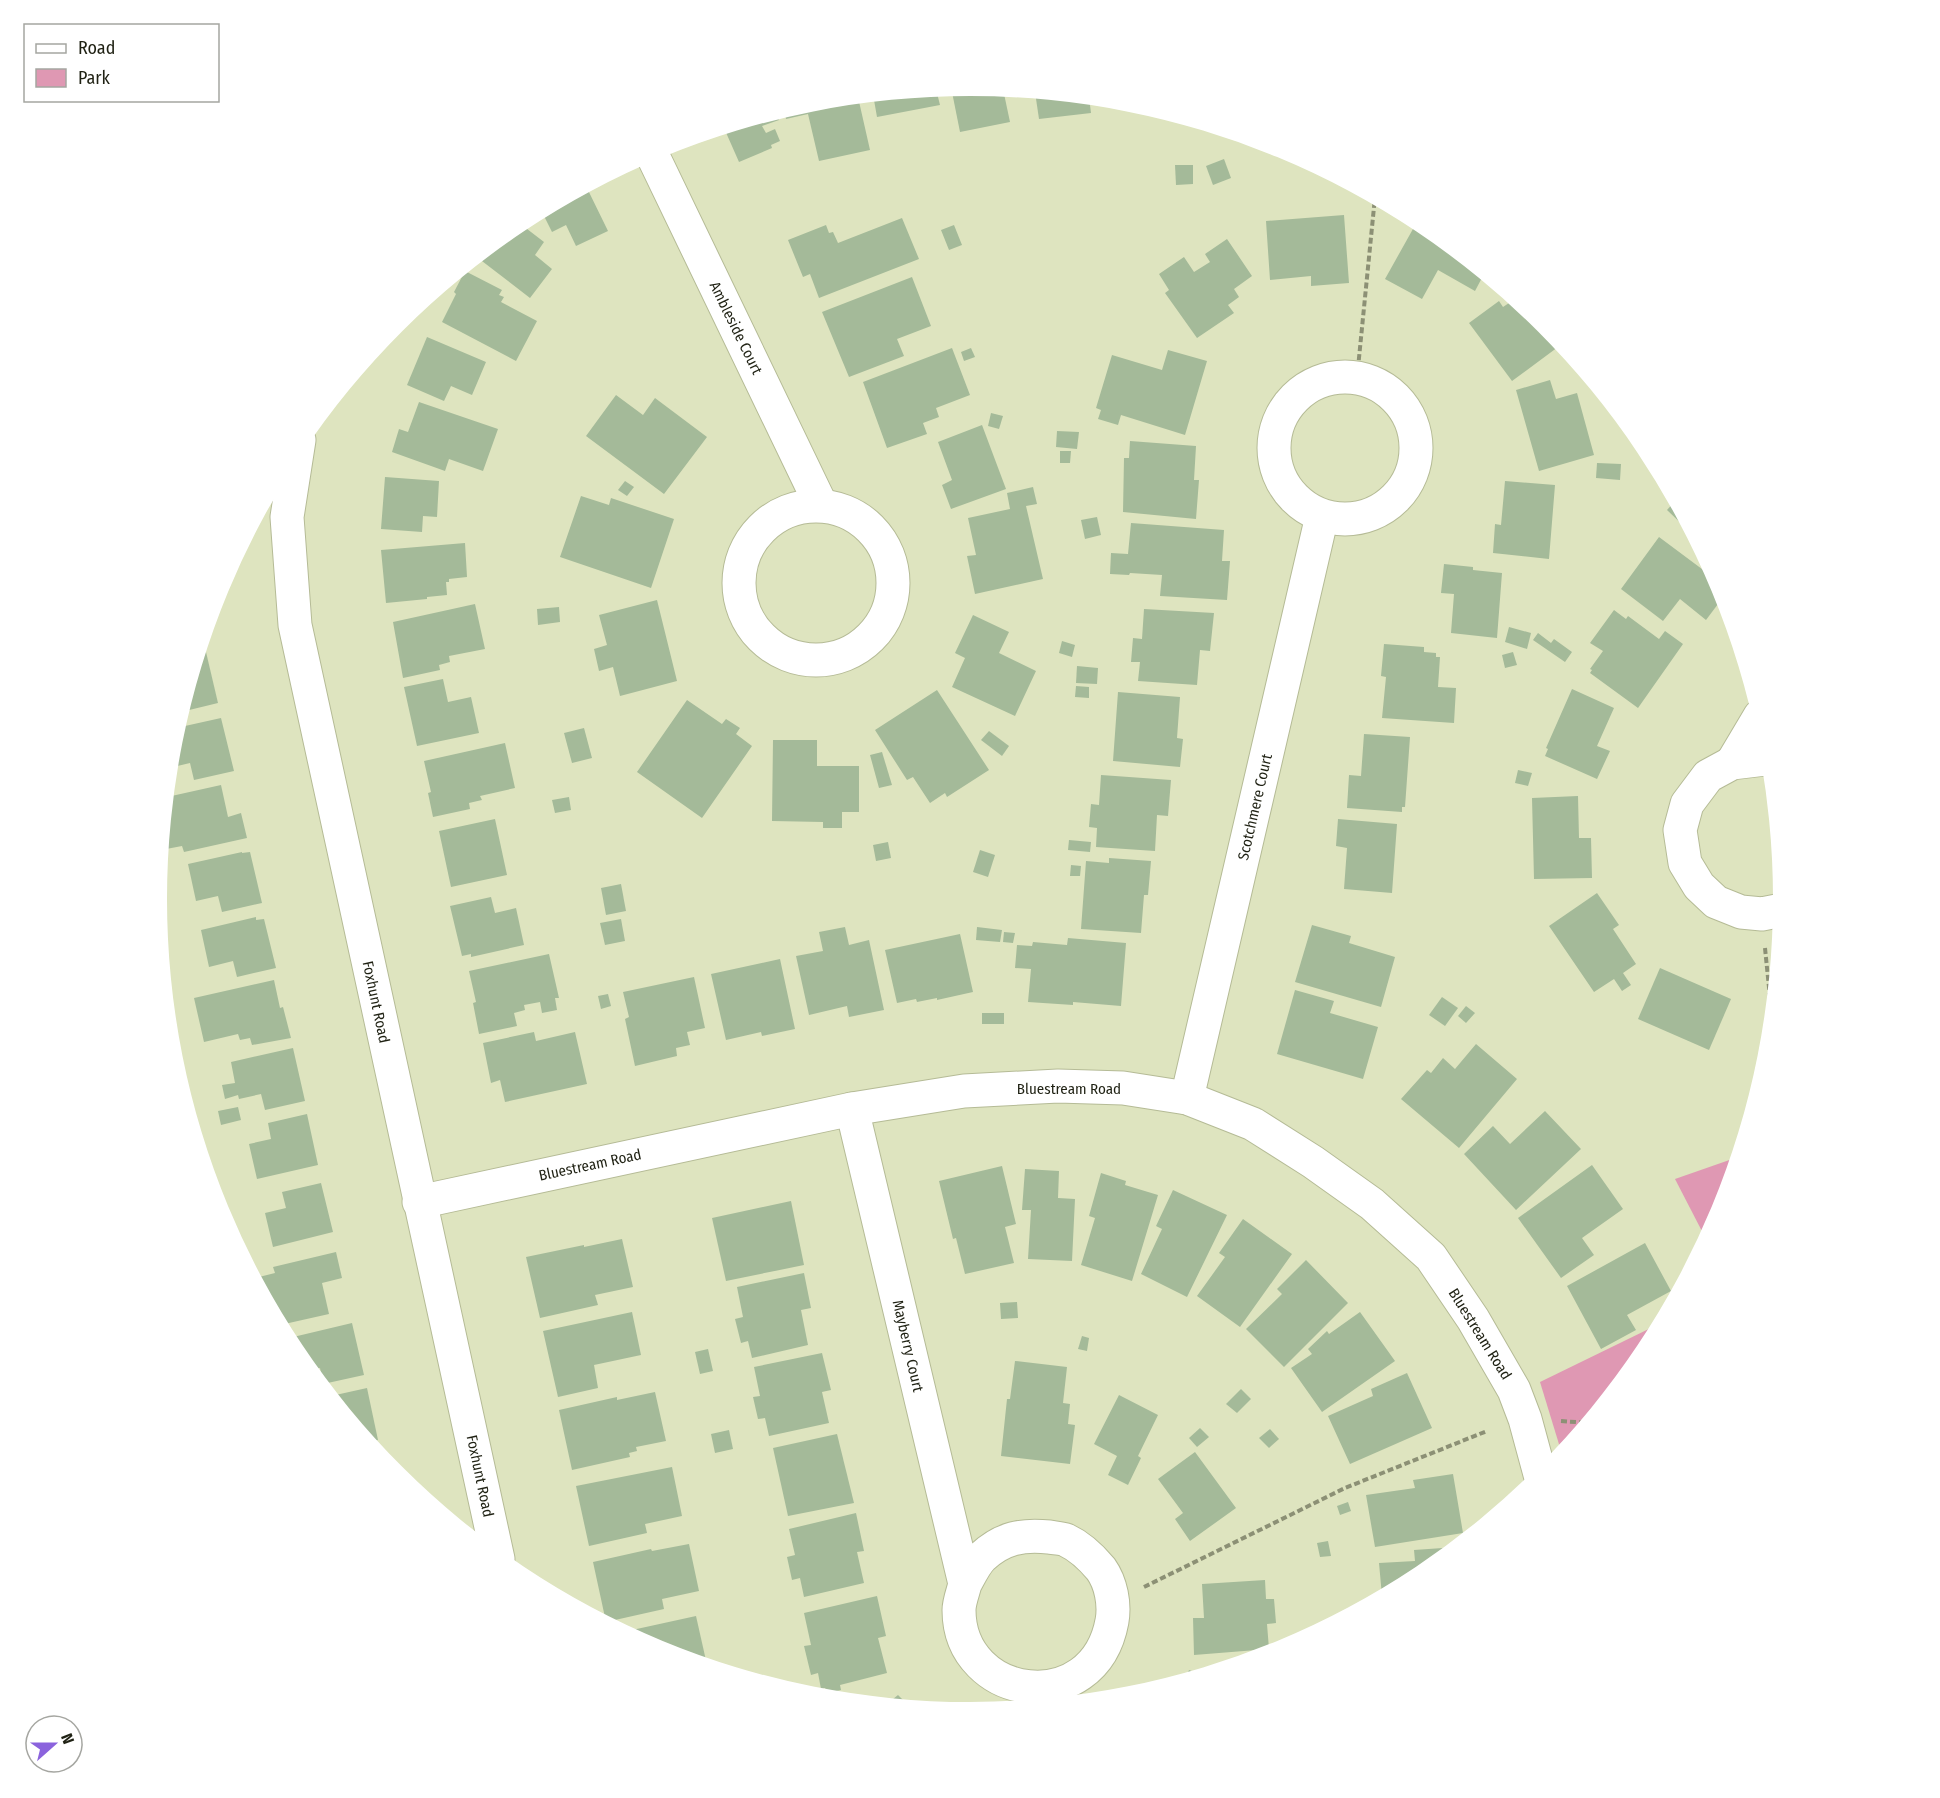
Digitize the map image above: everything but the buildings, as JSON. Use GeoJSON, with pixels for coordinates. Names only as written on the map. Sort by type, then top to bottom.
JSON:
{"type":"FeatureCollection","features":[{"type":"Feature","properties":{"kind":"street","name":"Ambleside Court"},"geometry":{"type":"LineString","coordinates":[[655,161],[821,505]]}},
{"type":"Feature","properties":{"kind":"street"},"geometry":{"type":"LineString","coordinates":[[1343,376],[1371,381],[1392,393],[1407,410],[1416,434],[1417,453],[1413,469],[1397,498],[1371,515],[1346,519],[1322,516],[1301,504],[1284,486],[1274,462],[1273,442],[1279,418],[1293,397],[1319,381],[1343,376]]}},
{"type":"Feature","properties":{"kind":"street","name":"Foxhunt Road"},"geometry":{"type":"LineString","coordinates":[[295,464],[287,517],[295,625],[495,1546]]}},
{"type":"Feature","properties":{"kind":"street"},"geometry":{"type":"LineString","coordinates":[[821,505],[847,512],[870,527],[885,549],[893,584],[889,611],[873,636],[852,653],[838,658],[811,661],[784,655],[771,648],[752,628],[740,604],[739,570],[748,544],[758,531],[779,514],[805,506],[821,505]]}},
{"type":"Feature","properties":{"kind":"street","name":"Scotchmere Court"},"geometry":{"type":"LineString","coordinates":[[1187,1098],[1322,516]]}},
{"type":"Feature","properties":{"kind":"street"},"geometry":{"type":"LineString","coordinates":[[1732,763],[1754,726]]}},
{"type":"Feature","properties":{"kind":"street"},"geometry":{"type":"LineString","coordinates":[[1761,760],[1732,763],[1708,776],[1688,804],[1680,831],[1685,863],[1698,886],[1716,902],[1741,912],[1772,912]]}},
{"type":"Feature","properties":{"kind":"street","name":"Bluestream Road"},"geometry":{"type":"LineString","coordinates":[[419,1202],[852,1109],[964,1091],[1058,1086],[1123,1088],[1187,1098],[1253,1124],[1313,1162],[1372,1204],[1431,1257],[1473,1319],[1514,1390],[1525,1419],[1538,1467]]}},
{"type":"Feature","properties":{"kind":"street","name":"Mayberry Court"},"geometry":{"type":"LineString","coordinates":[[852,1109],[965,1584]]}},
{"type":"Feature","properties":{"kind":"street","name":"Mayberry Court"},"geometry":{"type":"LineString","coordinates":[[1028,1534],[1065,1540],[1088,1554],[1103,1573],[1113,1598],[1114,1612],[1109,1638],[1091,1666],[1070,1681],[1044,1688],[1017,1686],[990,1672],[972,1652],[964,1636],[959,1610],[965,1584],[981,1558],[1003,1542],[1028,1534]]}},
{"type":"Feature","properties":{"kind":"path"},"geometry":{"type":"LineString","coordinates":[[1357,378],[1374,205]]}},
{"type":"Feature","properties":{"kind":"path"},"geometry":{"type":"LineString","coordinates":[[1113,1598],[1127,1595],[1345,1488],[1487,1431]]}},
{"type":"Feature","properties":{"kind":"green space"},"geometry":{"type":"Polygon","coordinates":[[[1729,1160],[1701,1230],[1675,1179],[1729,1160]]]}},
{"type":"Feature","properties":{"kind":"green space"},"geometry":{"type":"Polygon","coordinates":[[[1647,1330],[1607,1388],[1559,1444],[1540,1382],[1647,1330]]]}}]}
